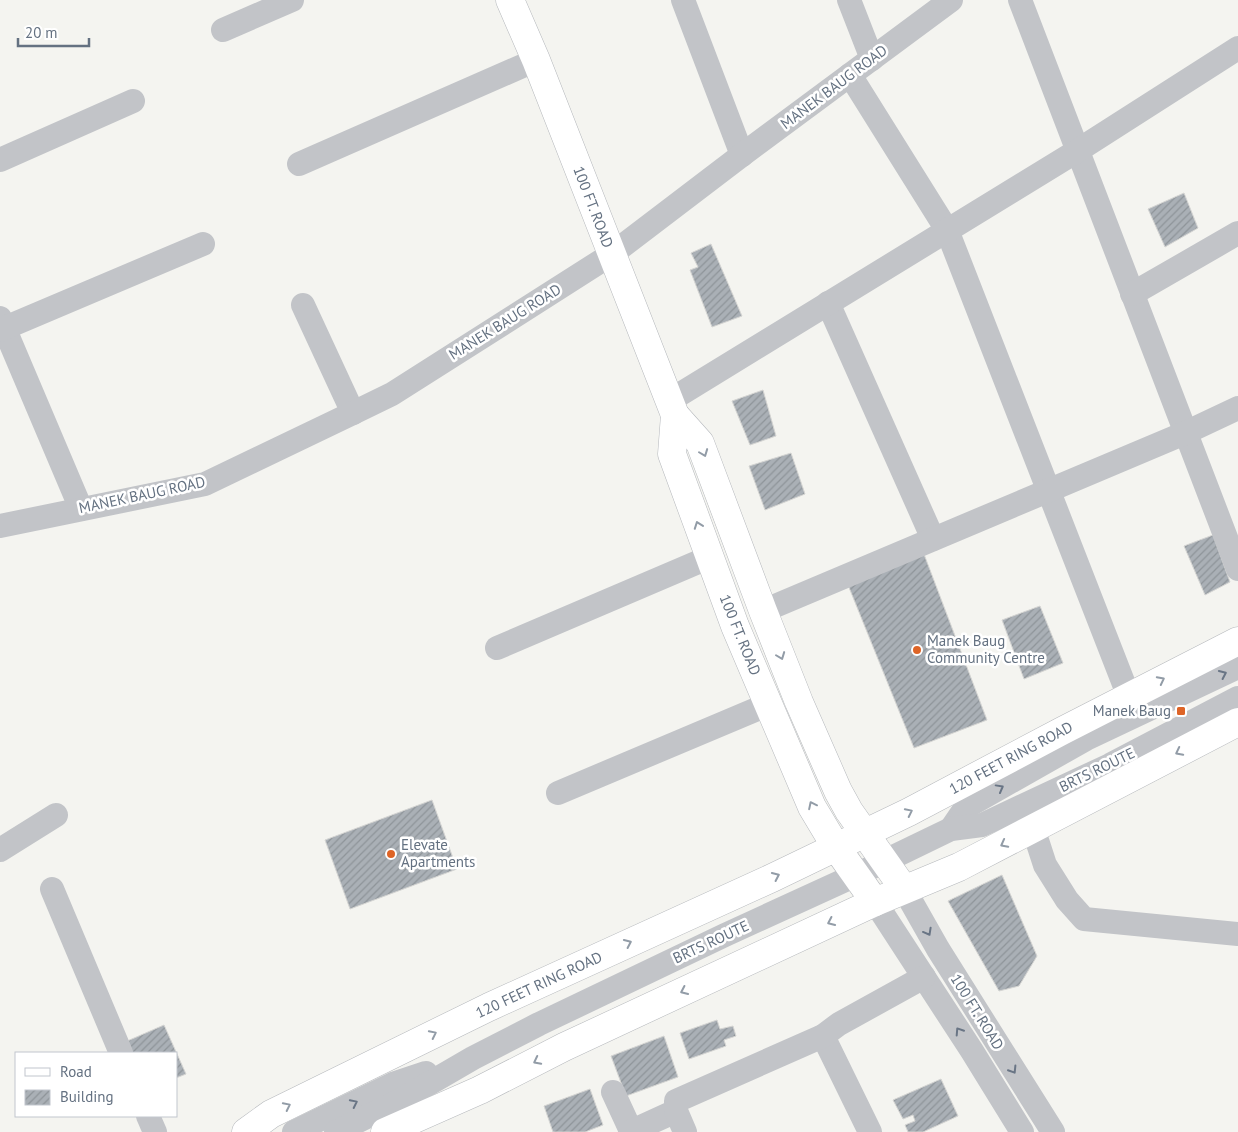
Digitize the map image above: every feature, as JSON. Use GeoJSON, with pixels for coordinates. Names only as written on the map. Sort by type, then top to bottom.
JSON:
{"type":"FeatureCollection","features":[{"type":"Feature","properties":{"kind":"main road","name":"100 FT. ROAD"},"geometry":{"type":"LineString","coordinates":[[510,0],[536,60],[672,408],[700,443],[799,702],[838,791],[849,811],[904,889]]}},
{"type":"Feature","properties":{"kind":"main road","name":"100 FT. ROAD"},"geometry":{"type":"LineString","coordinates":[[672,408],[672,454],[735,626],[812,807],[836,847],[875,902]]}},
{"type":"Feature","properties":{"kind":"main road","name":"120 FEET RING ROAD"},"geometry":{"type":"LineString","coordinates":[[246,1132],[271,1114],[489,1007],[909,812],[1238,641]]}},
{"type":"Feature","properties":{"kind":"main road"},"geometry":{"type":"LineString","coordinates":[[385,1132],[480,1090],[564,1046],[875,902],[959,867],[1238,722]]}},
{"type":"Feature","properties":{"kind":"street"},"geometry":{"type":"LineString","coordinates":[[223,30],[292,0]]}},
{"type":"Feature","properties":{"kind":"street"},"geometry":{"type":"LineString","coordinates":[[683,0],[742,155]]}},
{"type":"Feature","properties":{"kind":"street"},"geometry":{"type":"LineString","coordinates":[[849,0],[872,59]]}},
{"type":"Feature","properties":{"kind":"street","name":"MANEK BAUG ROAD"},"geometry":{"type":"LineString","coordinates":[[0,526],[205,484],[392,394],[612,254],[951,0]]}},
{"type":"Feature","properties":{"kind":"street"},"geometry":{"type":"LineString","coordinates":[[1020,0],[1238,569]]}},
{"type":"Feature","properties":{"kind":"street"},"geometry":{"type":"LineString","coordinates":[[672,408],[828,303],[1077,150],[1238,48]]}},
{"type":"Feature","properties":{"kind":"street"},"geometry":{"type":"LineString","coordinates":[[298,164],[536,60]]}},
{"type":"Feature","properties":{"kind":"street"},"geometry":{"type":"LineString","coordinates":[[850,75],[948,230],[1129,697]]}},
{"type":"Feature","properties":{"kind":"street"},"geometry":{"type":"LineString","coordinates":[[0,160],[133,101]]}},
{"type":"Feature","properties":{"kind":"street"},"geometry":{"type":"LineString","coordinates":[[1132,294],[1238,233]]}},
{"type":"Feature","properties":{"kind":"street"},"geometry":{"type":"LineString","coordinates":[[81,509],[1,326],[203,244]]}},
{"type":"Feature","properties":{"kind":"street"},"geometry":{"type":"LineString","coordinates":[[828,303],[933,539]]}},
{"type":"Feature","properties":{"kind":"street"},"geometry":{"type":"LineString","coordinates":[[303,305],[353,413]]}},
{"type":"Feature","properties":{"kind":"street"},"geometry":{"type":"LineString","coordinates":[[763,611],[1185,433],[1238,408]]}},
{"type":"Feature","properties":{"kind":"street"},"geometry":{"type":"LineString","coordinates":[[497,648],[710,557]]}},
{"type":"Feature","properties":{"kind":"street","name":"BRTS ROUTE"},"geometry":{"type":"LineString","coordinates":[[951,830],[966,806],[1086,739],[1238,667]]}},
{"type":"Feature","properties":{"kind":"street","name":"BRTS ROUTE"},"geometry":{"type":"LineString","coordinates":[[336,1132],[399,1101],[473,1058],[539,1024],[951,830],[982,825],[1110,765],[1238,698]]}},
{"type":"Feature","properties":{"kind":"street"},"geometry":{"type":"LineString","coordinates":[[558,792],[768,704]]}},
{"type":"Feature","properties":{"kind":"street"},"geometry":{"type":"LineString","coordinates":[[1209,737],[1238,740]]}},
{"type":"Feature","properties":{"kind":"street"},"geometry":{"type":"LineString","coordinates":[[1,845],[56,815]]}},
{"type":"Feature","properties":{"kind":"street"},"geometry":{"type":"LineString","coordinates":[[1033,828],[1046,865],[1068,900],[1084,919],[1238,934]]}},
{"type":"Feature","properties":{"kind":"street"},"geometry":{"type":"LineString","coordinates":[[52,889],[122,1052]]}},
{"type":"Feature","properties":{"kind":"street","name":"100 FT. ROAD"},"geometry":{"type":"LineString","coordinates":[[904,889],[938,949],[1053,1132]]}},
{"type":"Feature","properties":{"kind":"street","name":"100 FT. ROAD"},"geometry":{"type":"LineString","coordinates":[[875,902],[1022,1132]]}},
{"type":"Feature","properties":{"kind":"street"},"geometry":{"type":"LineString","coordinates":[[685,1132],[676,1111],[676,1101],[823,1036],[839,1024],[924,978]]}},
{"type":"Feature","properties":{"kind":"street"},"geometry":{"type":"LineString","coordinates":[[823,1036],[870,1132]]}},
{"type":"Feature","properties":{"kind":"street","name":"BRTS ROUTE"},"geometry":{"type":"LineString","coordinates":[[294,1132],[393,1084],[473,1058]]}},
{"type":"Feature","properties":{"kind":"street"},"geometry":{"type":"LineString","coordinates":[[613,1092],[631,1132],[676,1111]]}},
{"type":"Feature","properties":{"kind":"street"},"geometry":{"type":"LineString","coordinates":[[148,1117],[155,1132]]}},
{"type":"Feature","properties":{"kind":"building"},"geometry":{"type":"Polygon","coordinates":[[[1184,193],[1198,228],[1165,247],[1148,209],[1184,193]]]}},
{"type":"Feature","properties":{"kind":"building"},"geometry":{"type":"Polygon","coordinates":[[[711,244],[742,316],[712,327],[690,270],[698,267],[691,253],[711,244]]]}},
{"type":"Feature","properties":{"kind":"building"},"geometry":{"type":"Polygon","coordinates":[[[763,390],[776,436],[750,445],[732,401],[763,390]]]}},
{"type":"Feature","properties":{"kind":"building"},"geometry":{"type":"Polygon","coordinates":[[[791,453],[805,494],[765,510],[749,466],[791,453]]]}},
{"type":"Feature","properties":{"kind":"building"},"geometry":{"type":"Polygon","coordinates":[[[1213,535],[1230,582],[1205,595],[1184,546],[1213,535]]]}},
{"type":"Feature","properties":{"kind":"building","name":"Manek Baug Community Centre"},"geometry":{"type":"Polygon","coordinates":[[[922,549],[987,720],[914,748],[846,580],[922,549]]]}},
{"type":"Feature","properties":{"kind":"building"},"geometry":{"type":"Polygon","coordinates":[[[1040,606],[1063,663],[1024,679],[1002,620],[1040,606]]]}},
{"type":"Feature","properties":{"kind":"building","name":"Elevate Apartments"},"geometry":{"type":"Polygon","coordinates":[[[432,800],[457,869],[350,909],[325,840],[432,800]]]}},
{"type":"Feature","properties":{"kind":"building"},"geometry":{"type":"Polygon","coordinates":[[[1002,875],[1037,956],[1019,986],[999,991],[948,901],[1002,875]]]}},
{"type":"Feature","properties":{"kind":"building"},"geometry":{"type":"Polygon","coordinates":[[[717,1020],[720,1029],[733,1026],[736,1036],[724,1040],[726,1046],[689,1059],[680,1033],[717,1020]]]}},
{"type":"Feature","properties":{"kind":"building"},"geometry":{"type":"Polygon","coordinates":[[[164,1025],[176,1052],[130,1052],[125,1042],[164,1025]]]}},
{"type":"Feature","properties":{"kind":"building"},"geometry":{"type":"Polygon","coordinates":[[[664,1036],[678,1077],[626,1096],[611,1056],[664,1036]]]}},
{"type":"Feature","properties":{"kind":"building"},"geometry":{"type":"Polygon","coordinates":[[[178,1056],[186,1074],[178,1077],[178,1056]]]}},
{"type":"Feature","properties":{"kind":"building"},"geometry":{"type":"Polygon","coordinates":[[[941,1079],[958,1116],[923,1132],[908,1132],[905,1125],[915,1121],[913,1115],[903,1119],[893,1100],[941,1079]]]}},
{"type":"Feature","properties":{"kind":"building"},"geometry":{"type":"Polygon","coordinates":[[[590,1089],[603,1125],[585,1132],[553,1132],[544,1106],[590,1089]]]}},
{"type":"Feature","properties":{"kind":"place","name":"Manek Baug Community Centre"},"geometry":{"type":"Point","coordinates":[917,650]}},
{"type":"Feature","properties":{"kind":"place","name":"Manek Baug"},"geometry":{"type":"Point","coordinates":[1181,711]}},
{"type":"Feature","properties":{"kind":"place","name":"Elevate Apartments"},"geometry":{"type":"Point","coordinates":[391,854]}}]}
